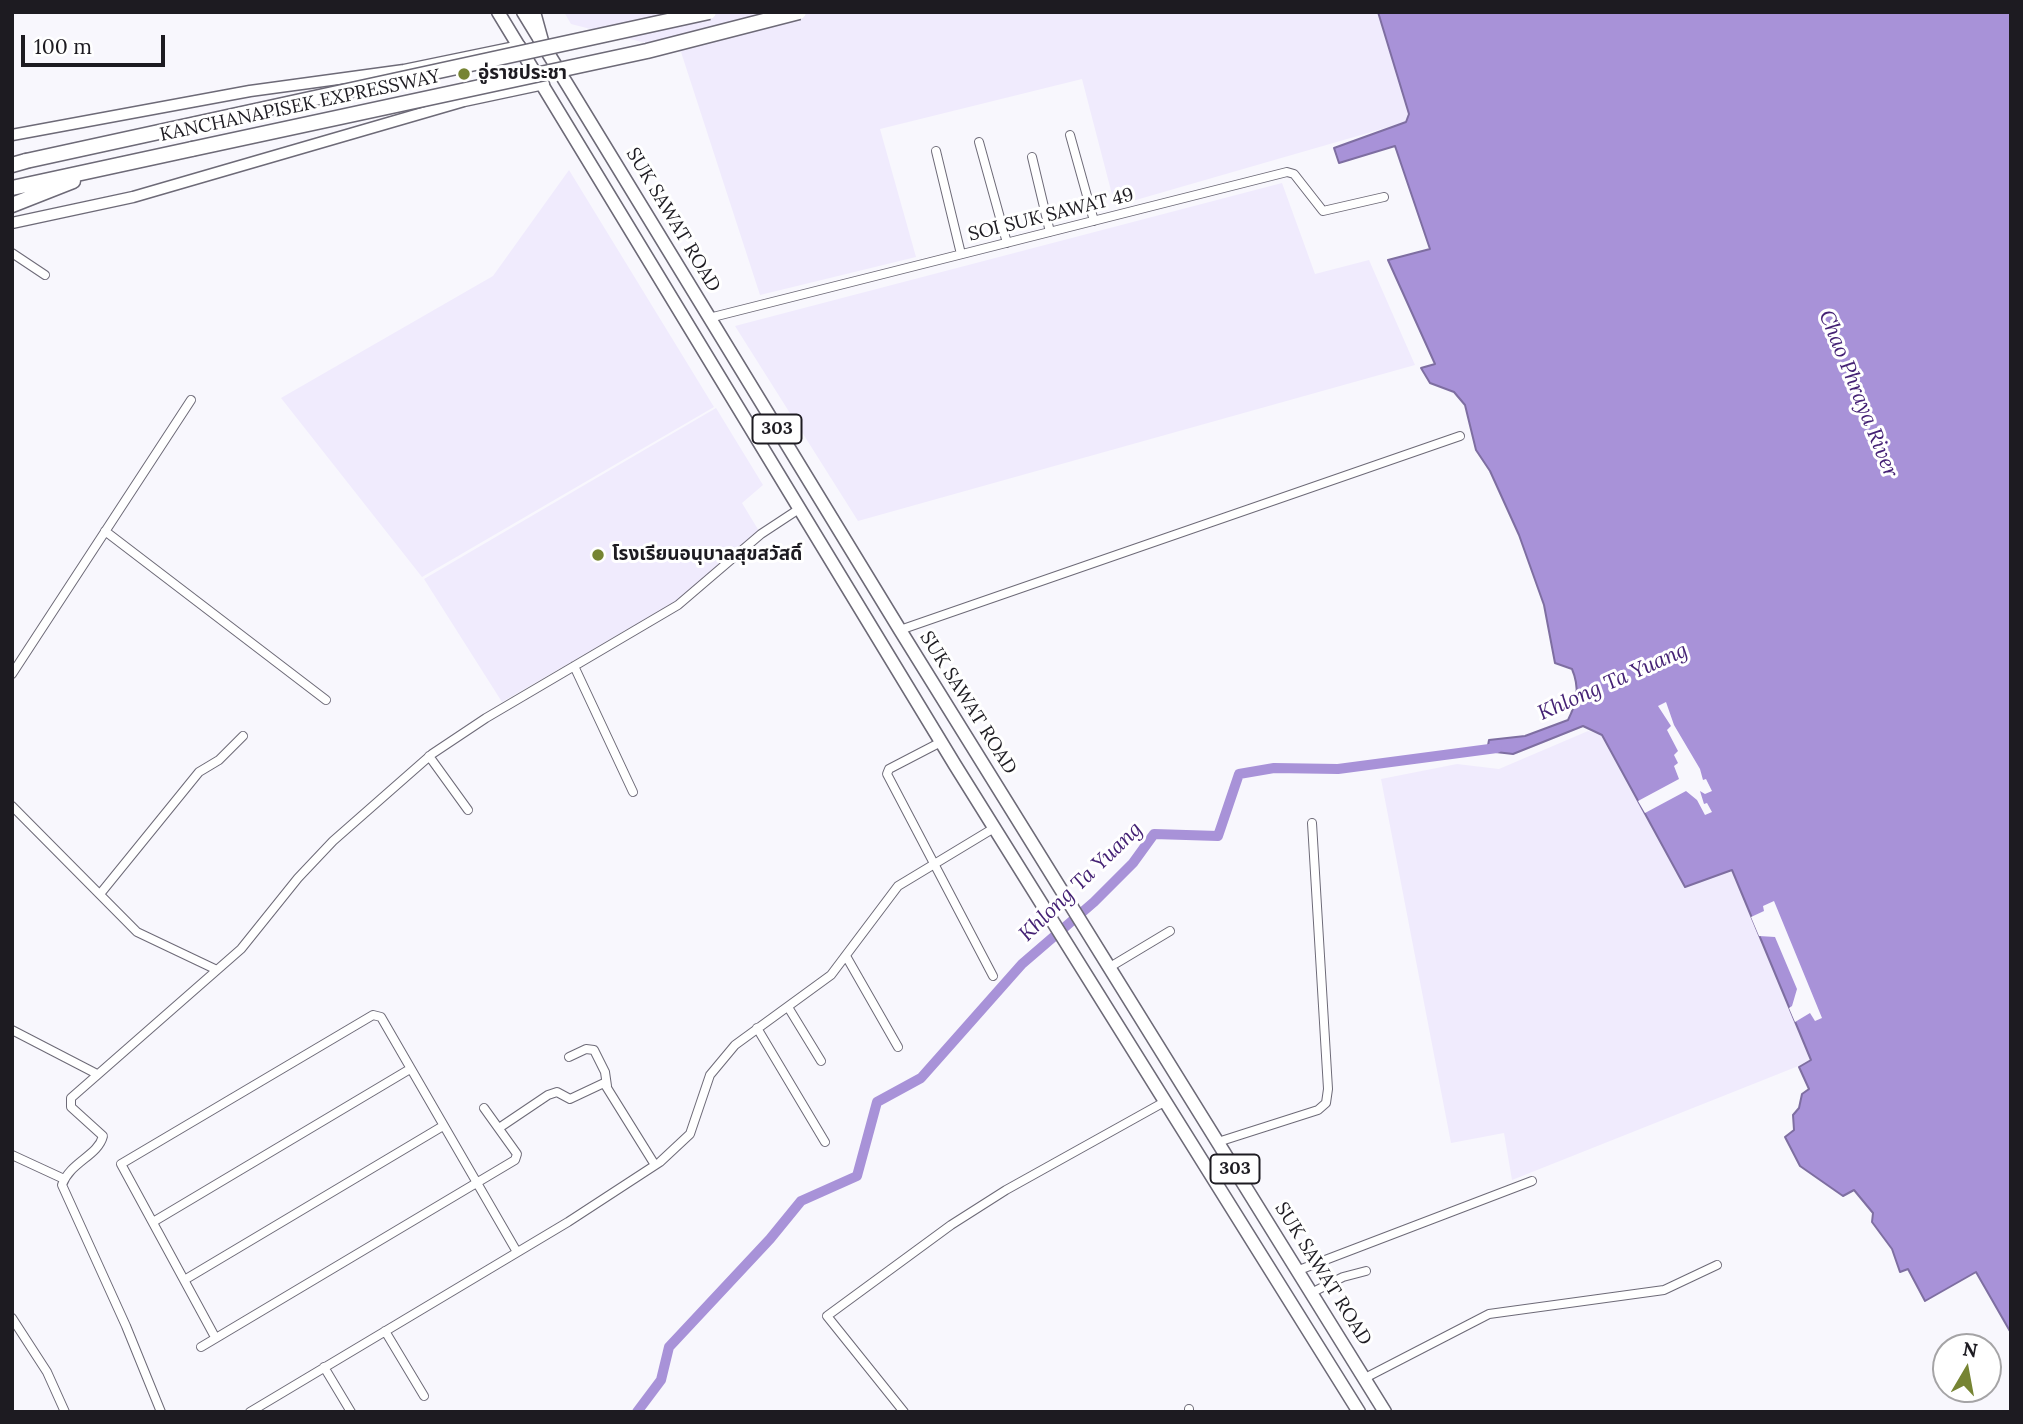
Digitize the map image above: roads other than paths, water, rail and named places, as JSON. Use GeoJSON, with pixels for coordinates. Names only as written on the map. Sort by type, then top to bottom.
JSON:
{"type":"FeatureCollection","features":[{"type":"Feature","properties":{"kind":"highway"},"geometry":{"type":"LineString","coordinates":[[533,12],[541,41]]}},
{"type":"Feature","properties":{"kind":"highway","name":"KANCHANAPISEK EXPRESSWAY"},"geometry":{"type":"LineString","coordinates":[[17,163],[709,12]]}},
{"type":"Feature","properties":{"kind":"highway","name":"KANCHANAPISEK EXPRESSWAY"},"geometry":{"type":"LineString","coordinates":[[12,188],[647,51],[799,12]]}},
{"type":"Feature","properties":{"kind":"highway"},"geometry":{"type":"LineString","coordinates":[[12,205],[100,169]]}},
{"type":"Feature","properties":{"kind":"main road","name":"303"},"geometry":{"type":"LineString","coordinates":[[498,12],[941,742],[1359,1412]]}},
{"type":"Feature","properties":{"kind":"main road","name":"SUK SAWAT ROAD"},"geometry":{"type":"LineString","coordinates":[[523,12],[900,630],[1385,1412]]}},
{"type":"Feature","properties":{"kind":"main road"},"geometry":{"type":"LineString","coordinates":[[12,135],[250,91],[404,70],[541,41]]}},
{"type":"Feature","properties":{"kind":"main road"},"geometry":{"type":"LineString","coordinates":[[12,223],[133,197],[464,101],[544,84]]}},
{"type":"Feature","properties":{"kind":"main road"},"geometry":{"type":"LineString","coordinates":[[994,828],[1015,815]]}},
{"type":"Feature","properties":{"kind":"street"},"geometry":{"type":"LineString","coordinates":[[1070,135],[1094,221]]}},
{"type":"Feature","properties":{"kind":"street"},"geometry":{"type":"LineString","coordinates":[[979,142],[1007,243]]}},
{"type":"Feature","properties":{"kind":"street"},"geometry":{"type":"LineString","coordinates":[[936,151],[961,254]]}},
{"type":"Feature","properties":{"kind":"street"},"geometry":{"type":"LineString","coordinates":[[1032,157],[1050,232]]}},
{"type":"Feature","properties":{"kind":"street","name":"SOI SUK SAWAT 49"},"geometry":{"type":"LineString","coordinates":[[709,318],[1287,173],[1294,174],[1323,211],[1384,197]]}},
{"type":"Feature","properties":{"kind":"street"},"geometry":{"type":"LineString","coordinates":[[12,253],[45,275]]}},
{"type":"Feature","properties":{"kind":"street"},"geometry":{"type":"LineString","coordinates":[[12,674],[191,400]]}},
{"type":"Feature","properties":{"kind":"street"},"geometry":{"type":"LineString","coordinates":[[900,630],[1460,436]]}},
{"type":"Feature","properties":{"kind":"street"},"geometry":{"type":"LineString","coordinates":[[161,1412],[126,1326],[62,1185],[74,1164],[101,1144],[103,1136],[71,1107],[71,1098],[241,949],[298,878],[333,841],[429,756],[678,605],[761,534],[799,509]]}},
{"type":"Feature","properties":{"kind":"street"},"geometry":{"type":"LineString","coordinates":[[105,531],[326,700]]}},
{"type":"Feature","properties":{"kind":"street"},"geometry":{"type":"LineString","coordinates":[[574,666],[633,792]]}},
{"type":"Feature","properties":{"kind":"street"},"geometry":{"type":"LineString","coordinates":[[100,894],[199,772],[219,760],[243,736]]}},
{"type":"Feature","properties":{"kind":"street"},"geometry":{"type":"LineString","coordinates":[[941,742],[889,769],[887,774],[993,976]]}},
{"type":"Feature","properties":{"kind":"street"},"geometry":{"type":"LineString","coordinates":[[429,756],[468,810]]}},
{"type":"Feature","properties":{"kind":"street"},"geometry":{"type":"LineString","coordinates":[[12,806],[137,932],[217,970]]}},
{"type":"Feature","properties":{"kind":"street"},"geometry":{"type":"LineString","coordinates":[[1218,1142],[1318,1110],[1326,1103],[1328,1089],[1312,823]]}},
{"type":"Feature","properties":{"kind":"street"},"geometry":{"type":"LineString","coordinates":[[250,1412],[517,1252],[655,1165],[690,1134],[703,1090],[720,1060],[757,1028],[831,975],[890,892],[994,828]]}},
{"type":"Feature","properties":{"kind":"street"},"geometry":{"type":"LineString","coordinates":[[1110,967],[1170,931]]}},
{"type":"Feature","properties":{"kind":"street"},"geometry":{"type":"LineString","coordinates":[[846,956],[898,1047]]}},
{"type":"Feature","properties":{"kind":"street"},"geometry":{"type":"LineString","coordinates":[[788,1007],[821,1061]]}},
{"type":"Feature","properties":{"kind":"street"},"geometry":{"type":"LineString","coordinates":[[215,1337],[186,1279],[121,1168],[124,1161],[373,1015],[381,1017],[517,1252]]}},
{"type":"Feature","properties":{"kind":"street"},"geometry":{"type":"LineString","coordinates":[[757,1028],[825,1142]]}},
{"type":"Feature","properties":{"kind":"street"},"geometry":{"type":"LineString","coordinates":[[12,1030],[97,1074]]}},
{"type":"Feature","properties":{"kind":"street"},"geometry":{"type":"LineString","coordinates":[[569,1057],[586,1049],[594,1050],[605,1072],[607,1086],[655,1165]]}},
{"type":"Feature","properties":{"kind":"street"},"geometry":{"type":"LineString","coordinates":[[153,1222],[410,1069]]}},
{"type":"Feature","properties":{"kind":"street"},"geometry":{"type":"LineString","coordinates":[[499,1128],[558,1092],[570,1099],[600,1084],[607,1086]]}},
{"type":"Feature","properties":{"kind":"street"},"geometry":{"type":"LineString","coordinates":[[904,1412],[827,1316],[951,1225],[995,1197],[1166,1101]]}},
{"type":"Feature","properties":{"kind":"street"},"geometry":{"type":"LineString","coordinates":[[201,1347],[517,1158],[484,1108]]}},
{"type":"Feature","properties":{"kind":"street"},"geometry":{"type":"LineString","coordinates":[[186,1279],[443,1126]]}},
{"type":"Feature","properties":{"kind":"street"},"geometry":{"type":"LineString","coordinates":[[12,1155],[64,1179]]}},
{"type":"Feature","properties":{"kind":"street"},"geometry":{"type":"LineString","coordinates":[[1299,1270],[1532,1181]]}},
{"type":"Feature","properties":{"kind":"street"},"geometry":{"type":"LineString","coordinates":[[1364,1378],[1489,1314],[1664,1290],[1717,1265]]}},
{"type":"Feature","properties":{"kind":"street"},"geometry":{"type":"LineString","coordinates":[[1313,1292],[1343,1277],[1366,1271]]}},
{"type":"Feature","properties":{"kind":"street"},"geometry":{"type":"LineString","coordinates":[[12,1318],[47,1372],[65,1412]]}},
{"type":"Feature","properties":{"kind":"street"},"geometry":{"type":"LineString","coordinates":[[385,1331],[424,1396]]}},
{"type":"Feature","properties":{"kind":"street"},"geometry":{"type":"LineString","coordinates":[[324,1367],[351,1412]]}},
{"type":"Feature","properties":{"kind":"water","name":"Chao Phraya River"},"geometry":{"type":"Polygon","coordinates":[[[1378,12],[2011,12],[2011,1333],[1976,1272],[1925,1301],[1908,1269],[1900,1272],[1892,1249],[1872,1222],[1873,1213],[1854,1190],[1843,1196],[1800,1166],[1785,1137],[1794,1130],[1793,1115],[1799,1108],[1802,1094],[1809,1089],[1799,1067],[1811,1060],[1732,870],[1685,887],[1602,735],[1583,726],[1513,754],[1487,751],[1489,740],[1525,736],[1568,720],[1574,707],[1576,682],[1572,669],[1555,663],[1544,605],[1519,535],[1490,471],[1476,450],[1465,405],[1454,392],[1430,383],[1421,368],[1435,364],[1388,260],[1430,249],[1395,146],[1339,163],[1334,148],[1406,122],[1409,114],[1378,12]]]}},
{"type":"Feature","properties":{"kind":"waterway","name":"Khlong Ta Yuang"},"geometry":{"type":"LineString","coordinates":[[637,1412],[661,1380],[669,1347],[770,1239],[801,1201],[857,1176],[877,1102],[921,1078],[1022,964],[1094,902],[1133,863],[1154,834],[1218,836],[1239,774],[1274,768],[1338,769],[1497,748]]}},
{"type":"Feature","properties":{"kind":"place","name":"อู่ราชประชา"},"geometry":{"type":"Point","coordinates":[464,74]}},
{"type":"Feature","properties":{"kind":"place","name":"โรงเรียนอนุบาลสุขสวัสดิ์"},"geometry":{"type":"Point","coordinates":[598,555]}}]}
